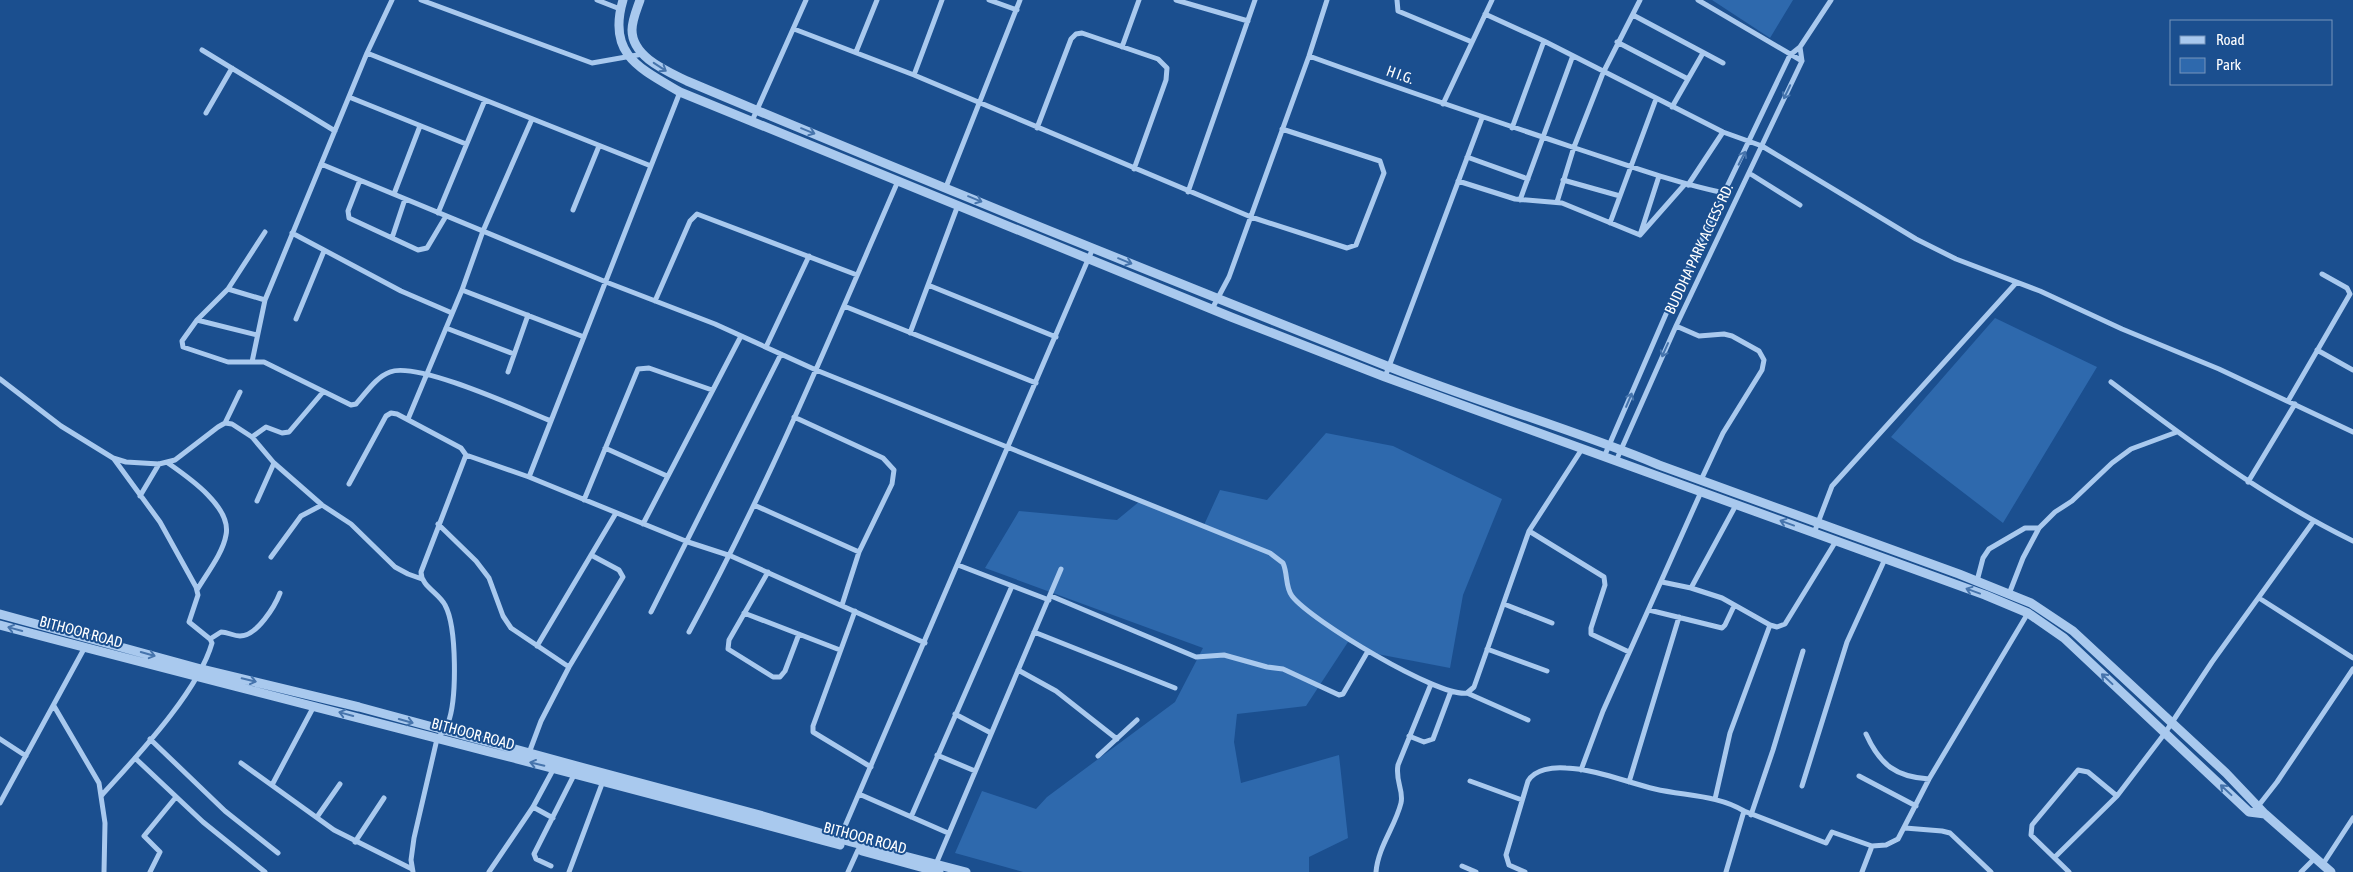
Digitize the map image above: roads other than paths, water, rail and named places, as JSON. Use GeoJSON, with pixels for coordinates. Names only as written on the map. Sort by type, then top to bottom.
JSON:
{"type":"FeatureCollection","features":[{"type":"Feature","properties":{"kind":"street"},"geometry":{"type":"LineString","coordinates":[[252,362],[265,300],[392,0]]}},
{"type":"Feature","properties":{"kind":"street"},"geometry":{"type":"LineString","coordinates":[[421,0],[592,63],[644,54]]}},
{"type":"Feature","properties":{"kind":"street"},"geometry":{"type":"LineString","coordinates":[[597,0],[622,5],[618,35],[629,58],[648,73],[680,92],[1212,309],[1385,377],[2028,613],[2064,638],[2249,812],[2265,814]]}},
{"type":"Feature","properties":{"kind":"street"},"geometry":{"type":"LineString","coordinates":[[640,0],[632,29],[636,46],[664,70],[946,188],[1390,367],[1550,426],[1621,449],[1977,581],[2031,603],[2073,631],[2258,805],[2265,814],[2330,872]]}},
{"type":"Feature","properties":{"kind":"street"},"geometry":{"type":"LineString","coordinates":[[752,121],[806,0]]}},
{"type":"Feature","properties":{"kind":"street"},"geometry":{"type":"LineString","coordinates":[[856,52],[877,0]]}},
{"type":"Feature","properties":{"kind":"street"},"geometry":{"type":"LineString","coordinates":[[914,75],[942,0]]}},
{"type":"Feature","properties":{"kind":"street"},"geometry":{"type":"LineString","coordinates":[[989,0],[1017,10]]}},
{"type":"Feature","properties":{"kind":"street"},"geometry":{"type":"LineString","coordinates":[[946,188],[1020,0]]}},
{"type":"Feature","properties":{"kind":"street"},"geometry":{"type":"LineString","coordinates":[[1122,47],[1139,0]]}},
{"type":"Feature","properties":{"kind":"street"},"geometry":{"type":"LineString","coordinates":[[1176,0],[1248,21]]}},
{"type":"Feature","properties":{"kind":"street"},"geometry":{"type":"LineString","coordinates":[[1188,192],[1255,0]]}},
{"type":"Feature","properties":{"kind":"street"},"geometry":{"type":"LineString","coordinates":[[1212,309],[1219,298],[1251,217],[1309,56],[1327,0]]}},
{"type":"Feature","properties":{"kind":"street"},"geometry":{"type":"LineString","coordinates":[[1397,0],[1398,11],[1472,42]]}},
{"type":"Feature","properties":{"kind":"street"},"geometry":{"type":"LineString","coordinates":[[1443,104],[1492,0]]}},
{"type":"Feature","properties":{"kind":"street"},"geometry":{"type":"LineString","coordinates":[[1557,202],[1574,147],[1603,73],[1617,42],[1640,0]]}},
{"type":"Feature","properties":{"kind":"street"},"geometry":{"type":"LineString","coordinates":[[1698,0],[1802,61]]}},
{"type":"Feature","properties":{"kind":"street","name":"BUDDHA PARK ACCESS RD."},"geometry":{"type":"LineString","coordinates":[[1604,457],[1666,314],[1790,55],[1800,47],[1831,0]]}},
{"type":"Feature","properties":{"kind":"street"},"geometry":{"type":"LineString","coordinates":[[1485,14],[1544,41],[1572,58],[1723,132],[1762,146],[1897,230],[1956,259],[2040,291],[2122,329],[2219,369],[2353,432]]}},
{"type":"Feature","properties":{"kind":"street"},"geometry":{"type":"LineString","coordinates":[[1633,15],[1723,63]]}},
{"type":"Feature","properties":{"kind":"street"},"geometry":{"type":"LineString","coordinates":[[794,29],[914,75],[1251,217],[1352,248],[1356,245],[1384,173],[1380,160],[1282,129]]}},
{"type":"Feature","properties":{"kind":"street"},"geometry":{"type":"LineString","coordinates":[[1037,128],[1073,35],[1082,34],[1158,59],[1166,65],[1168,71],[1134,169]]}},
{"type":"Feature","properties":{"kind":"street"},"geometry":{"type":"LineString","coordinates":[[1512,128],[1544,41]]}},
{"type":"Feature","properties":{"kind":"street"},"geometry":{"type":"LineString","coordinates":[[1617,42],[1688,79]]}},
{"type":"Feature","properties":{"kind":"street"},"geometry":{"type":"LineString","coordinates":[[1800,47],[1802,61]]}},
{"type":"Feature","properties":{"kind":"street"},"geometry":{"type":"LineString","coordinates":[[202,50],[335,131]]}},
{"type":"Feature","properties":{"kind":"street"},"geometry":{"type":"LineString","coordinates":[[368,53],[651,166]]}},
{"type":"Feature","properties":{"kind":"street"},"geometry":{"type":"LineString","coordinates":[[1672,107],[1703,53]]}},
{"type":"Feature","properties":{"kind":"street","name":"H I.G."},"geometry":{"type":"LineString","coordinates":[[1309,56],[1482,118],[1630,167],[1687,185],[1724,193]]}},
{"type":"Feature","properties":{"kind":"street"},"geometry":{"type":"LineString","coordinates":[[1520,200],[1572,58]]}},
{"type":"Feature","properties":{"kind":"street","name":"BUDDHA PARK ACCESS RD."},"geometry":{"type":"LineString","coordinates":[[1616,461],[1676,326],[1802,61]]}},
{"type":"Feature","properties":{"kind":"street"},"geometry":{"type":"LineString","coordinates":[[206,113],[232,68]]}},
{"type":"Feature","properties":{"kind":"street"},"geometry":{"type":"LineString","coordinates":[[529,477],[680,92]]}},
{"type":"Feature","properties":{"kind":"street"},"geometry":{"type":"LineString","coordinates":[[349,98],[466,144]]}},
{"type":"Feature","properties":{"kind":"street"},"geometry":{"type":"LineString","coordinates":[[1610,223],[1656,99]]}},
{"type":"Feature","properties":{"kind":"street"},"geometry":{"type":"LineString","coordinates":[[438,213],[485,100]]}},
{"type":"Feature","properties":{"kind":"street"},"geometry":{"type":"LineString","coordinates":[[1385,377],[1482,118]]}},
{"type":"Feature","properties":{"kind":"street"},"geometry":{"type":"LineString","coordinates":[[408,420],[462,290],[483,231],[532,119]]}},
{"type":"Feature","properties":{"kind":"street"},"geometry":{"type":"LineString","coordinates":[[394,194],[420,126]]}},
{"type":"Feature","properties":{"kind":"street"},"geometry":{"type":"LineString","coordinates":[[1640,235],[1687,185],[1723,132]]}},
{"type":"Feature","properties":{"kind":"street"},"geometry":{"type":"LineString","coordinates":[[573,210],[599,146]]}},
{"type":"Feature","properties":{"kind":"street"},"geometry":{"type":"LineString","coordinates":[[1467,157],[1528,179]]}},
{"type":"Feature","properties":{"kind":"street"},"geometry":{"type":"LineString","coordinates":[[321,164],[742,336],[816,370],[1279,558],[1286,570],[1288,588],[1295,600],[1368,651],[1431,684],[1451,691],[1468,693],[1528,720]]}},
{"type":"Feature","properties":{"kind":"street"},"geometry":{"type":"LineString","coordinates":[[1749,174],[1800,205]]}},
{"type":"Feature","properties":{"kind":"street"},"geometry":{"type":"LineString","coordinates":[[1640,235],[1659,176]]}},
{"type":"Feature","properties":{"kind":"street"},"geometry":{"type":"LineString","coordinates":[[360,180],[348,211],[348,217],[418,250],[424,250],[446,216]]}},
{"type":"Feature","properties":{"kind":"street"},"geometry":{"type":"LineString","coordinates":[[1563,180],[1620,196]]}},
{"type":"Feature","properties":{"kind":"street"},"geometry":{"type":"LineString","coordinates":[[688,632],[730,556],[754,505],[816,370],[898,181]]}},
{"type":"Feature","properties":{"kind":"street"},"geometry":{"type":"LineString","coordinates":[[1458,181],[1520,200],[1557,202],[1576,207],[1640,235]]}},
{"type":"Feature","properties":{"kind":"street"},"geometry":{"type":"LineString","coordinates":[[392,238],[405,199]]}},
{"type":"Feature","properties":{"kind":"street"},"geometry":{"type":"LineString","coordinates":[[910,333],[958,205]]}},
{"type":"Feature","properties":{"kind":"street"},"geometry":{"type":"LineString","coordinates":[[655,301],[690,221],[697,214],[857,275]]}},
{"type":"Feature","properties":{"kind":"street"},"geometry":{"type":"LineString","coordinates":[[265,232],[228,289],[197,320],[182,341],[183,347],[228,362],[252,362],[270,365],[354,405],[380,377],[389,372],[403,370],[427,374],[551,421]]}},
{"type":"Feature","properties":{"kind":"street"},"geometry":{"type":"LineString","coordinates":[[292,234],[401,291],[452,313]]}},
{"type":"Feature","properties":{"kind":"street"},"geometry":{"type":"LineString","coordinates":[[838,842],[1093,248]]}},
{"type":"Feature","properties":{"kind":"street"},"geometry":{"type":"LineString","coordinates":[[296,318],[324,251]]}},
{"type":"Feature","properties":{"kind":"street"},"geometry":{"type":"LineString","coordinates":[[766,347],[809,256]]}},
{"type":"Feature","properties":{"kind":"street"},"geometry":{"type":"LineString","coordinates":[[2288,401],[2316,350],[2350,300],[2349,290],[2322,274]]}},
{"type":"Feature","properties":{"kind":"street"},"geometry":{"type":"LineString","coordinates":[[1814,533],[1832,486],[2016,283]]}},
{"type":"Feature","properties":{"kind":"street"},"geometry":{"type":"LineString","coordinates":[[928,284],[1056,337]]}},
{"type":"Feature","properties":{"kind":"street"},"geometry":{"type":"LineString","coordinates":[[228,289],[265,300]]}},
{"type":"Feature","properties":{"kind":"street"},"geometry":{"type":"LineString","coordinates":[[462,290],[584,337]]}},
{"type":"Feature","properties":{"kind":"street"},"geometry":{"type":"LineString","coordinates":[[844,306],[1036,383]]}},
{"type":"Feature","properties":{"kind":"street"},"geometry":{"type":"LineString","coordinates":[[508,372],[528,315]]}},
{"type":"Feature","properties":{"kind":"street"},"geometry":{"type":"LineString","coordinates":[[197,320],[257,335]]}},
{"type":"Feature","properties":{"kind":"street"},"geometry":{"type":"LineString","coordinates":[[1676,326],[1699,336],[1732,336],[1759,351],[1764,360],[1762,370],[1723,433],[1701,480]]}},
{"type":"Feature","properties":{"kind":"street"},"geometry":{"type":"LineString","coordinates":[[446,328],[514,354]]}},
{"type":"Feature","properties":{"kind":"street"},"geometry":{"type":"LineString","coordinates":[[643,524],[742,336]]}},
{"type":"Feature","properties":{"kind":"street"},"geometry":{"type":"LineString","coordinates":[[2316,350],[2353,370]]}},
{"type":"Feature","properties":{"kind":"street"},"geometry":{"type":"LineString","coordinates":[[651,612],[688,542],[781,354]]}},
{"type":"Feature","properties":{"kind":"street"},"geometry":{"type":"LineString","coordinates":[[584,500],[638,369],[649,368],[712,390]]}},
{"type":"Feature","properties":{"kind":"street"},"geometry":{"type":"LineString","coordinates":[[0,379],[51,419],[113,458],[136,464],[168,463],[181,456],[225,423],[240,392]]}},
{"type":"Feature","properties":{"kind":"street"},"geometry":{"type":"LineString","coordinates":[[2111,382],[2248,482],[2313,522],[2353,541]]}},
{"type":"Feature","properties":{"kind":"street"},"geometry":{"type":"LineString","coordinates":[[252,438],[266,426],[282,433],[289,432],[324,392]]}},
{"type":"Feature","properties":{"kind":"street"},"geometry":{"type":"LineString","coordinates":[[2248,482],[2295,404]]}},
{"type":"Feature","properties":{"kind":"street"},"geometry":{"type":"LineString","coordinates":[[348,484],[386,416],[394,413],[461,448],[466,455],[529,477],[688,542],[730,556],[925,643]]}},
{"type":"Feature","properties":{"kind":"street"},"geometry":{"type":"LineString","coordinates":[[794,417],[883,458],[894,470],[892,484],[859,552],[842,605]]}},
{"type":"Feature","properties":{"kind":"street"},"geometry":{"type":"LineString","coordinates":[[225,423],[232,424],[252,438],[274,463],[322,506],[350,524],[398,569],[422,579],[444,602],[453,624],[454,645],[451,715],[440,735],[414,838],[412,871],[355,842],[317,818],[241,763]]}},
{"type":"Feature","properties":{"kind":"street"},"geometry":{"type":"LineString","coordinates":[[2009,594],[2023,558],[2039,528],[2055,512],[2072,502],[2122,455],[2141,444],[2177,432]]}},
{"type":"Feature","properties":{"kind":"street"},"geometry":{"type":"LineString","coordinates":[[605,448],[668,476]]}},
{"type":"Feature","properties":{"kind":"street"},"geometry":{"type":"LineString","coordinates":[[1468,693],[1474,687],[1529,531],[1582,448]]}},
{"type":"Feature","properties":{"kind":"street"},"geometry":{"type":"LineString","coordinates":[[422,579],[421,567],[466,455]]}},
{"type":"Feature","properties":{"kind":"street"},"geometry":{"type":"LineString","coordinates":[[102,795],[135,758],[199,673],[211,645],[210,639],[189,621],[197,599],[197,590],[166,531],[113,458]]}},
{"type":"Feature","properties":{"kind":"street"},"geometry":{"type":"LineString","coordinates":[[168,463],[189,478],[217,505],[226,521],[224,541],[197,590]]}},
{"type":"Feature","properties":{"kind":"street"},"geometry":{"type":"LineString","coordinates":[[257,500],[274,463]]}},
{"type":"Feature","properties":{"kind":"street"},"geometry":{"type":"LineString","coordinates":[[140,496],[159,464]]}},
{"type":"Feature","properties":{"kind":"street"},"geometry":{"type":"LineString","coordinates":[[1581,770],[1603,711],[1702,492]]}},
{"type":"Feature","properties":{"kind":"street"},"geometry":{"type":"LineString","coordinates":[[754,505],[859,552]]}},
{"type":"Feature","properties":{"kind":"street"},"geometry":{"type":"LineString","coordinates":[[1691,588],[1736,505]]}},
{"type":"Feature","properties":{"kind":"street"},"geometry":{"type":"LineString","coordinates":[[271,557],[301,516],[322,506]]}},
{"type":"Feature","properties":{"kind":"street"},"geometry":{"type":"LineString","coordinates":[[537,646],[616,513]]}},
{"type":"Feature","properties":{"kind":"street"},"geometry":{"type":"LineString","coordinates":[[2055,857],[2117,796],[2165,733],[2212,662],[2313,522]]}},
{"type":"Feature","properties":{"kind":"street"},"geometry":{"type":"LineString","coordinates":[[438,524],[476,561],[490,578],[503,616],[511,628],[569,667]]}},
{"type":"Feature","properties":{"kind":"street"},"geometry":{"type":"LineString","coordinates":[[1977,581],[1983,558],[1989,549],[2025,528],[2039,528]]}},
{"type":"Feature","properties":{"kind":"street"},"geometry":{"type":"LineString","coordinates":[[1529,531],[1604,577],[1605,585],[1591,628],[1591,634],[1630,652]]}},
{"type":"Feature","properties":{"kind":"street"},"geometry":{"type":"LineString","coordinates":[[1662,582],[1691,588],[1722,598],[1777,627],[1785,624],[1836,541]]}},
{"type":"Feature","properties":{"kind":"street"},"geometry":{"type":"LineString","coordinates":[[529,753],[541,720],[569,667],[624,577],[619,570],[591,555]]}},
{"type":"Feature","properties":{"kind":"street"},"geometry":{"type":"LineString","coordinates":[[1802,786],[1847,642],[1885,559]]}},
{"type":"Feature","properties":{"kind":"street"},"geometry":{"type":"LineString","coordinates":[[958,565],[1012,586],[1050,598],[1196,657],[1224,655],[1267,667],[1283,669],[1339,695],[1343,694],[1368,651]]}},
{"type":"Feature","properties":{"kind":"street"},"geometry":{"type":"LineString","coordinates":[[937,868],[948,833],[1061,569]]}},
{"type":"Feature","properties":{"kind":"street"},"geometry":{"type":"LineString","coordinates":[[768,572],[729,640],[728,649],[774,677],[783,675],[799,634]]}},
{"type":"Feature","properties":{"kind":"street"},"geometry":{"type":"LineString","coordinates":[[911,817],[1012,586]]}},
{"type":"Feature","properties":{"kind":"street"},"geometry":{"type":"LineString","coordinates":[[210,639],[221,632],[242,636],[247,634],[271,612],[280,593]]}},
{"type":"Feature","properties":{"kind":"street"},"geometry":{"type":"LineString","coordinates":[[2259,598],[2353,658]]}},
{"type":"Feature","properties":{"kind":"street"},"geometry":{"type":"LineString","coordinates":[[1504,604],[1552,624]]}},
{"type":"Feature","properties":{"kind":"street"},"geometry":{"type":"LineString","coordinates":[[1649,610],[1723,628],[1734,606]]}},
{"type":"Feature","properties":{"kind":"street"},"geometry":{"type":"LineString","coordinates":[[855,611],[812,732],[871,766]]}},
{"type":"Feature","properties":{"kind":"street"},"geometry":{"type":"LineString","coordinates":[[744,613],[840,650]]}},
{"type":"Feature","properties":{"kind":"street"},"geometry":{"type":"LineString","coordinates":[[1525,872],[1509,865],[1506,859],[1522,800],[1528,782],[1536,773],[1559,768],[1581,770],[1657,790],[1732,803],[1751,815],[1826,843],[1832,832],[1872,846],[1893,842],[1905,828],[1929,779],[2028,613]]}},
{"type":"Feature","properties":{"kind":"street"},"geometry":{"type":"LineString","coordinates":[[0,614],[199,673],[359,708],[440,735],[529,753],[745,811],[838,842],[937,868],[966,872]]}},
{"type":"Feature","properties":{"kind":"street"},"geometry":{"type":"LineString","coordinates":[[1629,782],[1679,616]]}},
{"type":"Feature","properties":{"kind":"street","name":"BITHOOR ROAD"},"geometry":{"type":"LineString","coordinates":[[0,625],[199,673],[314,706],[440,735],[554,768],[838,842],[858,850],[937,868]]}},
{"type":"Feature","properties":{"kind":"street"},"geometry":{"type":"LineString","coordinates":[[1716,799],[1730,733],[1770,625]]}},
{"type":"Feature","properties":{"kind":"street"},"geometry":{"type":"LineString","coordinates":[[1034,632],[1174,688]]}},
{"type":"Feature","properties":{"kind":"street"},"geometry":{"type":"LineString","coordinates":[[0,802],[85,647]]}},
{"type":"Feature","properties":{"kind":"street"},"geometry":{"type":"LineString","coordinates":[[1487,649],[1548,670]]}},
{"type":"Feature","properties":{"kind":"street"},"geometry":{"type":"LineString","coordinates":[[1751,815],[1774,750],[1803,651]]}},
{"type":"Feature","properties":{"kind":"street"},"geometry":{"type":"LineString","coordinates":[[2258,805],[2277,782],[2353,669]]}},
{"type":"Feature","properties":{"kind":"street"},"geometry":{"type":"LineString","coordinates":[[1018,670],[1056,691],[1117,739]]}},
{"type":"Feature","properties":{"kind":"street"},"geometry":{"type":"LineString","coordinates":[[1376,872],[1380,853],[1402,800],[1397,773],[1409,736],[1431,684]]}},
{"type":"Feature","properties":{"kind":"street"},"geometry":{"type":"LineString","coordinates":[[1409,736],[1424,742],[1433,739],[1451,691]]}},
{"type":"Feature","properties":{"kind":"street"},"geometry":{"type":"LineString","coordinates":[[54,706],[94,772],[102,795],[105,823],[104,872]]}},
{"type":"Feature","properties":{"kind":"street"},"geometry":{"type":"LineString","coordinates":[[272,785],[314,706]]}},
{"type":"Feature","properties":{"kind":"street"},"geometry":{"type":"LineString","coordinates":[[956,714],[991,733]]}},
{"type":"Feature","properties":{"kind":"street"},"geometry":{"type":"LineString","coordinates":[[1098,756],[1137,720]]}},
{"type":"Feature","properties":{"kind":"street"},"geometry":{"type":"LineString","coordinates":[[1866,734],[1878,756],[1897,772],[1910,778],[1929,779]]}},
{"type":"Feature","properties":{"kind":"street"},"geometry":{"type":"LineString","coordinates":[[150,739],[225,811],[278,853]]}},
{"type":"Feature","properties":{"kind":"street"},"geometry":{"type":"LineString","coordinates":[[0,740],[26,756]]}},
{"type":"Feature","properties":{"kind":"street"},"geometry":{"type":"LineString","coordinates":[[937,755],[975,771]]}},
{"type":"Feature","properties":{"kind":"street"},"geometry":{"type":"LineString","coordinates":[[135,758],[229,844],[266,872]]}},
{"type":"Feature","properties":{"kind":"street"},"geometry":{"type":"LineString","coordinates":[[489,872],[533,807],[554,768]]}},
{"type":"Feature","properties":{"kind":"street"},"geometry":{"type":"LineString","coordinates":[[2069,872],[2031,835],[2031,828],[2076,771],[2081,769],[2088,772],[2117,796]]}},
{"type":"Feature","properties":{"kind":"street"},"geometry":{"type":"LineString","coordinates":[[551,866],[533,856],[575,773]]}},
{"type":"Feature","properties":{"kind":"street"},"geometry":{"type":"LineString","coordinates":[[1859,776],[1916,806]]}},
{"type":"Feature","properties":{"kind":"street"},"geometry":{"type":"LineString","coordinates":[[569,872],[603,781]]}},
{"type":"Feature","properties":{"kind":"street"},"geometry":{"type":"LineString","coordinates":[[1470,781],[1522,800]]}},
{"type":"Feature","properties":{"kind":"street"},"geometry":{"type":"LineString","coordinates":[[317,818],[340,784]]}},
{"type":"Feature","properties":{"kind":"street"},"geometry":{"type":"LineString","coordinates":[[859,794],[948,833]]}},
{"type":"Feature","properties":{"kind":"street"},"geometry":{"type":"LineString","coordinates":[[150,872],[160,852],[146,839],[145,834],[176,797]]}},
{"type":"Feature","properties":{"kind":"street"},"geometry":{"type":"LineString","coordinates":[[355,842],[384,798]]}},
{"type":"Feature","properties":{"kind":"street"},"geometry":{"type":"LineString","coordinates":[[533,807],[553,818]]}},
{"type":"Feature","properties":{"kind":"street"},"geometry":{"type":"LineString","coordinates":[[1726,872],[1744,810]]}},
{"type":"Feature","properties":{"kind":"street"},"geometry":{"type":"LineString","coordinates":[[2301,872],[2319,861],[2353,818]]}},
{"type":"Feature","properties":{"kind":"street"},"geometry":{"type":"LineString","coordinates":[[1905,828],[1942,830],[1950,834],[1991,872]]}},
{"type":"Feature","properties":{"kind":"street"},"geometry":{"type":"LineString","coordinates":[[1862,872],[1872,846]]}},
{"type":"Feature","properties":{"kind":"street"},"geometry":{"type":"LineString","coordinates":[[848,872],[858,850]]}},
{"type":"Feature","properties":{"kind":"street"},"geometry":{"type":"LineString","coordinates":[[1462,866],[1476,872]]}}]}
